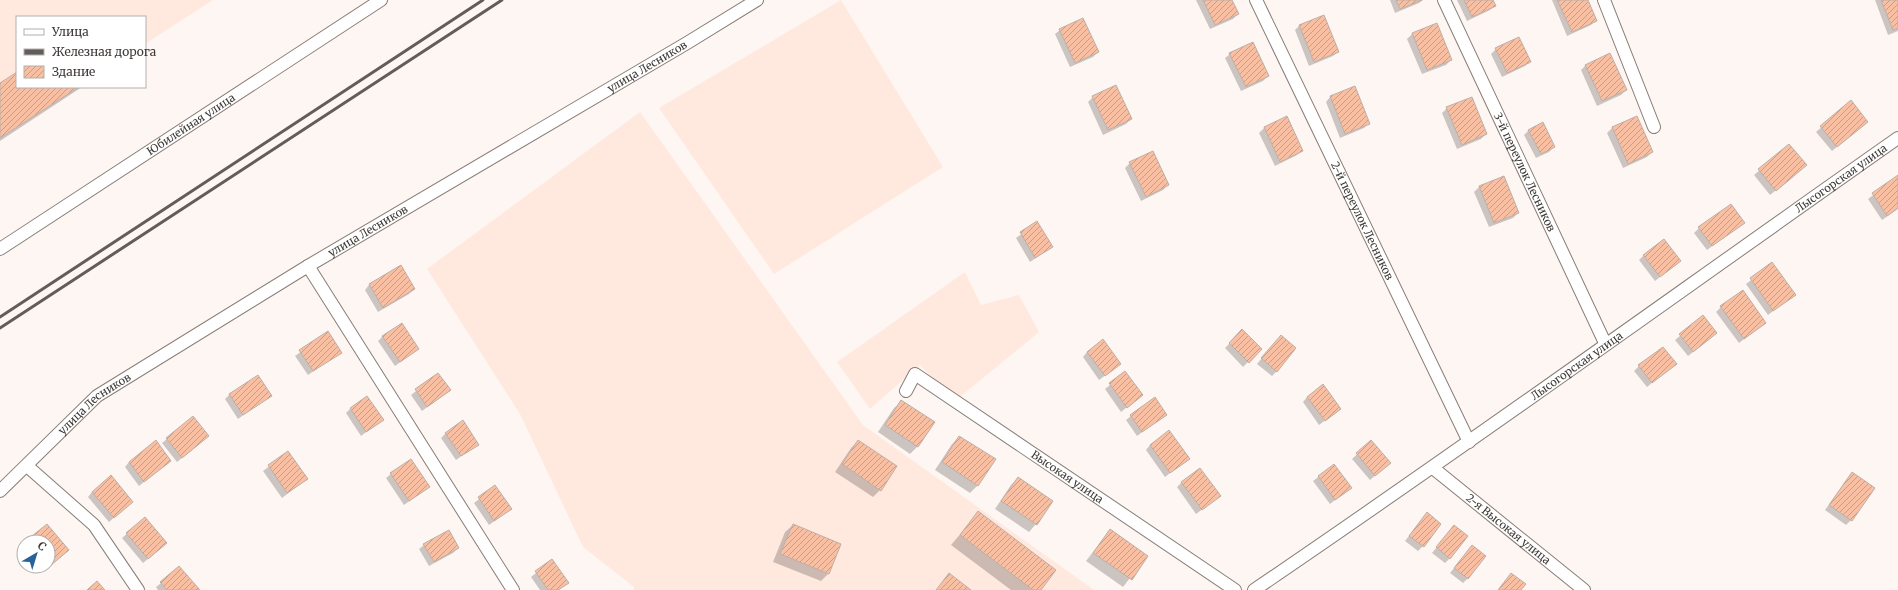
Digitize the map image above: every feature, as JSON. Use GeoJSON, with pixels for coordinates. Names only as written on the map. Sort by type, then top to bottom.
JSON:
{"type":"FeatureCollection","features":[{"type":"Feature","properties":{"kind":"street","name":"Юбилейная улица"},"geometry":{"type":"LineString","coordinates":[[0,249],[381,0]]}},
{"type":"Feature","properties":{"kind":"street","name":"улица Лесников"},"geometry":{"type":"LineString","coordinates":[[0,491],[97,396],[308,266],[757,0]]}},
{"type":"Feature","properties":{"kind":"street","name":"2-й переулок Лесников"},"geometry":{"type":"LineString","coordinates":[[1256,0],[1470,442]]}},
{"type":"Feature","properties":{"kind":"street","name":"3-й переулок Лесников"},"geometry":{"type":"LineString","coordinates":[[1444,0],[1605,343]]}},
{"type":"Feature","properties":{"kind":"street"},"geometry":{"type":"LineString","coordinates":[[1604,0],[1654,127]]}},
{"type":"Feature","properties":{"kind":"street","name":"Лысогорская улица"},"geometry":{"type":"LineString","coordinates":[[1254,590],[1433,468],[1605,343],[1898,138]]}},
{"type":"Feature","properties":{"kind":"street"},"geometry":{"type":"LineString","coordinates":[[308,266],[513,590]]}},
{"type":"Feature","properties":{"kind":"street","name":"Высокая улица"},"geometry":{"type":"LineString","coordinates":[[906,391],[916,374],[1235,590]]}},
{"type":"Feature","properties":{"kind":"street"},"geometry":{"type":"LineString","coordinates":[[27,466],[94,524],[138,590]]}},
{"type":"Feature","properties":{"kind":"street","name":"2-я Высокая улица"},"geometry":{"type":"LineString","coordinates":[[1433,468],[1584,590]]}},
{"type":"Feature","properties":{"kind":"shaded area"},"geometry":{"type":"Polygon","coordinates":[[[0,0],[213,0],[146,43],[146,16],[16,16],[16,88],[77,88],[0,138],[0,0]]]}},
{"type":"Feature","properties":{"kind":"shaded area"},"geometry":{"type":"Polygon","coordinates":[[[841,0],[943,167],[774,274],[659,108],[841,0]]]}},
{"type":"Feature","properties":{"kind":"shaded area"},"geometry":{"type":"Polygon","coordinates":[[[640,112],[863,425],[1094,590],[634,590],[634,587],[583,547],[520,414],[427,269],[640,112]]]}},
{"type":"Feature","properties":{"kind":"shaded area"},"geometry":{"type":"Polygon","coordinates":[[[965,272],[981,305],[1019,295],[1039,332],[955,401],[920,365],[870,409],[837,362],[965,272]]]}},
{"type":"Feature","properties":{"kind":"building"},"geometry":{"type":"Polygon","coordinates":[[[1203,0],[1232,0],[1239,14],[1215,25],[1203,0]]]}},
{"type":"Feature","properties":{"kind":"building"},"geometry":{"type":"Polygon","coordinates":[[[1396,0],[1422,0],[1400,9],[1396,0]]]}},
{"type":"Feature","properties":{"kind":"building"},"geometry":{"type":"Polygon","coordinates":[[[1464,0],[1493,0],[1496,6],[1472,17],[1464,0]]]}},
{"type":"Feature","properties":{"kind":"building"},"geometry":{"type":"Polygon","coordinates":[[[1557,0],[1588,0],[1597,21],[1572,32],[1557,0]]]}},
{"type":"Feature","properties":{"kind":"building"},"geometry":{"type":"Polygon","coordinates":[[[1881,0],[1898,0],[1898,28],[1893,30],[1881,0]]]}},
{"type":"Feature","properties":{"kind":"building"},"geometry":{"type":"Polygon","coordinates":[[[1324,15],[1339,52],[1314,62],[1299,25],[1324,15]]]}},
{"type":"Feature","properties":{"kind":"building"},"geometry":{"type":"Polygon","coordinates":[[[1083,18],[1099,52],[1075,63],[1059,29],[1083,18]]]}},
{"type":"Feature","properties":{"kind":"building"},"geometry":{"type":"Polygon","coordinates":[[[1437,23],[1452,60],[1427,70],[1412,33],[1437,23]]]}},
{"type":"Feature","properties":{"kind":"building"},"geometry":{"type":"Polygon","coordinates":[[[1519,37],[1531,62],[1507,73],[1495,48],[1519,37]]]}},
{"type":"Feature","properties":{"kind":"building"},"geometry":{"type":"Polygon","coordinates":[[[1253,42],[1269,76],[1246,87],[1229,53],[1253,42]]]}},
{"type":"Feature","properties":{"kind":"building"},"geometry":{"type":"Polygon","coordinates":[[[1610,53],[1627,90],[1602,101],[1585,65],[1610,53]]]}},
{"type":"Feature","properties":{"kind":"building"},"geometry":{"type":"Polygon","coordinates":[[[16,73],[16,88],[77,88],[0,138],[0,83],[16,73]]]}},
{"type":"Feature","properties":{"kind":"building"},"geometry":{"type":"Polygon","coordinates":[[[1116,85],[1132,119],[1108,130],[1092,96],[1116,85]]]}},
{"type":"Feature","properties":{"kind":"building"},"geometry":{"type":"Polygon","coordinates":[[[1355,86],[1370,124],[1345,134],[1330,96],[1355,86]]]}},
{"type":"Feature","properties":{"kind":"building"},"geometry":{"type":"Polygon","coordinates":[[[1472,97],[1487,134],[1462,145],[1446,107],[1472,97]]]}},
{"type":"Feature","properties":{"kind":"building"},"geometry":{"type":"Polygon","coordinates":[[[1851,100],[1868,122],[1837,147],[1820,126],[1851,100]]]}},
{"type":"Feature","properties":{"kind":"building"},"geometry":{"type":"Polygon","coordinates":[[[1287,116],[1303,151],[1280,162],[1264,127],[1287,116]]]}},
{"type":"Feature","properties":{"kind":"building"},"geometry":{"type":"Polygon","coordinates":[[[1637,116],[1653,152],[1628,164],[1612,127],[1637,116]]]}},
{"type":"Feature","properties":{"kind":"building"},"geometry":{"type":"Polygon","coordinates":[[[1543,122],[1555,147],[1541,154],[1528,130],[1543,122]]]}},
{"type":"Feature","properties":{"kind":"building"},"geometry":{"type":"Polygon","coordinates":[[[1789,144],[1807,165],[1776,191],[1758,169],[1789,144]]]}},
{"type":"Feature","properties":{"kind":"building"},"geometry":{"type":"Polygon","coordinates":[[[1153,151],[1169,185],[1146,197],[1129,162],[1153,151]]]}},
{"type":"Feature","properties":{"kind":"building"},"geometry":{"type":"Polygon","coordinates":[[[1898,175],[1898,208],[1887,216],[1872,193],[1898,175]]]}},
{"type":"Feature","properties":{"kind":"building"},"geometry":{"type":"Polygon","coordinates":[[[1504,176],[1519,213],[1494,223],[1479,186],[1504,176]]]}},
{"type":"Feature","properties":{"kind":"building"},"geometry":{"type":"Polygon","coordinates":[[[1731,204],[1745,223],[1712,246],[1698,227],[1731,204]]]}},
{"type":"Feature","properties":{"kind":"building"},"geometry":{"type":"Polygon","coordinates":[[[1037,221],[1053,247],[1035,258],[1020,232],[1037,221]]]}},
{"type":"Feature","properties":{"kind":"building"},"geometry":{"type":"Polygon","coordinates":[[[1664,239],[1681,261],[1660,277],[1643,255],[1664,239]]]}},
{"type":"Feature","properties":{"kind":"building"},"geometry":{"type":"Polygon","coordinates":[[[1772,262],[1796,295],[1773,311],[1750,278],[1772,262]]]}},
{"type":"Feature","properties":{"kind":"building"},"geometry":{"type":"Polygon","coordinates":[[[401,265],[415,289],[383,308],[369,284],[401,265]]]}},
{"type":"Feature","properties":{"kind":"building"},"geometry":{"type":"Polygon","coordinates":[[[1743,290],[1766,323],[1744,339],[1720,306],[1743,290]]]}},
{"type":"Feature","properties":{"kind":"building"},"geometry":{"type":"Polygon","coordinates":[[[1703,315],[1717,333],[1693,352],[1679,334],[1703,315]]]}},
{"type":"Feature","properties":{"kind":"building"},"geometry":{"type":"Polygon","coordinates":[[[402,323],[419,349],[400,362],[382,336],[402,323]]]}},
{"type":"Feature","properties":{"kind":"building"},"geometry":{"type":"Polygon","coordinates":[[[1242,329],[1262,349],[1249,363],[1229,343],[1242,329]]]}},
{"type":"Feature","properties":{"kind":"building"},"geometry":{"type":"Polygon","coordinates":[[[328,331],[342,353],[313,371],[299,350],[328,331]]]}},
{"type":"Feature","properties":{"kind":"building"},"geometry":{"type":"Polygon","coordinates":[[[1281,335],[1296,348],[1277,372],[1261,358],[1281,335]]]}},
{"type":"Feature","properties":{"kind":"building"},"geometry":{"type":"Polygon","coordinates":[[[1103,339],[1121,364],[1105,376],[1087,352],[1103,339]]]}},
{"type":"Feature","properties":{"kind":"building"},"geometry":{"type":"Polygon","coordinates":[[[1663,347],[1677,364],[1652,383],[1638,365],[1663,347]]]}},
{"type":"Feature","properties":{"kind":"building"},"geometry":{"type":"Polygon","coordinates":[[[1125,371],[1143,395],[1127,408],[1109,383],[1125,371]]]}},
{"type":"Feature","properties":{"kind":"building"},"geometry":{"type":"Polygon","coordinates":[[[438,373],[451,390],[427,407],[415,389],[438,373]]]}},
{"type":"Feature","properties":{"kind":"building"},"geometry":{"type":"Polygon","coordinates":[[[258,375],[272,396],[243,415],[229,394],[258,375]]]}},
{"type":"Feature","properties":{"kind":"building"},"geometry":{"type":"Polygon","coordinates":[[[1323,384],[1341,409],[1325,421],[1307,397],[1323,384]]]}},
{"type":"Feature","properties":{"kind":"building"},"geometry":{"type":"Polygon","coordinates":[[[367,396],[384,420],[366,432],[350,408],[367,396]]]}},
{"type":"Feature","properties":{"kind":"building"},"geometry":{"type":"Polygon","coordinates":[[[1155,397],[1167,415],[1142,432],[1130,415],[1155,397]]]}},
{"type":"Feature","properties":{"kind":"building"},"geometry":{"type":"Polygon","coordinates":[[[901,400],[935,422],[918,447],[885,425],[901,400]]]}},
{"type":"Feature","properties":{"kind":"building"},"geometry":{"type":"Polygon","coordinates":[[[193,416],[209,436],[182,458],[166,438],[193,416]]]}},
{"type":"Feature","properties":{"kind":"building"},"geometry":{"type":"Polygon","coordinates":[[[463,420],[479,445],[461,456],[445,433],[463,420]]]}},
{"type":"Feature","properties":{"kind":"building"},"geometry":{"type":"Polygon","coordinates":[[[1169,430],[1190,459],[1170,473],[1150,445],[1169,430]]]}},
{"type":"Feature","properties":{"kind":"building"},"geometry":{"type":"Polygon","coordinates":[[[959,436],[996,459],[978,486],[942,462],[959,436]]]}},
{"type":"Feature","properties":{"kind":"building"},"geometry":{"type":"Polygon","coordinates":[[[156,440],[171,461],[144,482],[129,462],[156,440]]]}},
{"type":"Feature","properties":{"kind":"building"},"geometry":{"type":"Polygon","coordinates":[[[858,440],[897,466],[881,491],[842,464],[858,440]]]}},
{"type":"Feature","properties":{"kind":"building"},"geometry":{"type":"Polygon","coordinates":[[[1371,440],[1391,463],[1375,476],[1356,453],[1371,440]]]}},
{"type":"Feature","properties":{"kind":"building"},"geometry":{"type":"Polygon","coordinates":[[[288,451],[308,479],[287,493],[268,465],[288,451]]]}},
{"type":"Feature","properties":{"kind":"building"},"geometry":{"type":"Polygon","coordinates":[[[411,459],[430,487],[409,501],[390,473],[411,459]]]}},
{"type":"Feature","properties":{"kind":"building"},"geometry":{"type":"Polygon","coordinates":[[[1334,464],[1352,488],[1335,500],[1318,476],[1334,464]]]}},
{"type":"Feature","properties":{"kind":"building"},"geometry":{"type":"Polygon","coordinates":[[[1200,468],[1221,496],[1202,510],[1181,482],[1200,468]]]}},
{"type":"Feature","properties":{"kind":"building"},"geometry":{"type":"Polygon","coordinates":[[[1852,472],[1875,488],[1852,521],[1829,505],[1852,472]]]}},
{"type":"Feature","properties":{"kind":"building"},"geometry":{"type":"Polygon","coordinates":[[[111,475],[133,502],[114,518],[92,492],[111,475]]]}},
{"type":"Feature","properties":{"kind":"building"},"geometry":{"type":"Polygon","coordinates":[[[1018,477],[1053,501],[1037,525],[1001,501],[1018,477]]]}},
{"type":"Feature","properties":{"kind":"building"},"geometry":{"type":"Polygon","coordinates":[[[495,485],[512,509],[494,521],[478,497],[495,485]]]}},
{"type":"Feature","properties":{"kind":"building"},"geometry":{"type":"Polygon","coordinates":[[[978,511],[1056,570],[1041,590],[1033,590],[960,535],[978,511]]]}},
{"type":"Feature","properties":{"kind":"building"},"geometry":{"type":"Polygon","coordinates":[[[1427,512],[1441,524],[1424,547],[1409,536],[1427,512]]]}},
{"type":"Feature","properties":{"kind":"building"},"geometry":{"type":"Polygon","coordinates":[[[145,517],[167,543],[148,559],[126,533],[145,517]]]}},
{"type":"Feature","properties":{"kind":"building"},"geometry":{"type":"Polygon","coordinates":[[[47,524],[55,534],[34,534],[47,524]]]}},
{"type":"Feature","properties":{"kind":"building"},"geometry":{"type":"Polygon","coordinates":[[[793,524],[841,544],[829,574],[780,554],[793,524]]]}},
{"type":"Feature","properties":{"kind":"building"},"geometry":{"type":"Polygon","coordinates":[[[1454,525],[1468,536],[1450,559],[1436,547],[1454,525]]]}},
{"type":"Feature","properties":{"kind":"building"},"geometry":{"type":"Polygon","coordinates":[[[1110,529],[1148,556],[1132,580],[1093,553],[1110,529]]]}},
{"type":"Feature","properties":{"kind":"building"},"geometry":{"type":"Polygon","coordinates":[[[449,530],[459,548],[434,562],[423,544],[449,530]]]}},
{"type":"Feature","properties":{"kind":"building"},"geometry":{"type":"Polygon","coordinates":[[[56,535],[69,550],[56,561],[56,535]]]}},
{"type":"Feature","properties":{"kind":"building"},"geometry":{"type":"Polygon","coordinates":[[[1472,545],[1486,556],[1468,579],[1454,568],[1472,545]]]}},
{"type":"Feature","properties":{"kind":"building"},"geometry":{"type":"Polygon","coordinates":[[[552,559],[569,583],[558,590],[548,590],[535,571],[552,559]]]}},
{"type":"Feature","properties":{"kind":"building"},"geometry":{"type":"Polygon","coordinates":[[[179,566],[200,590],[167,590],[160,582],[179,566]]]}},
{"type":"Feature","properties":{"kind":"building"},"geometry":{"type":"Polygon","coordinates":[[[949,573],[971,590],[936,590],[949,573]]]}},
{"type":"Feature","properties":{"kind":"building"},"geometry":{"type":"Polygon","coordinates":[[[1511,573],[1526,584],[1521,590],[1498,590],[1511,573]]]}},
{"type":"Feature","properties":{"kind":"building"},"geometry":{"type":"Polygon","coordinates":[[[97,581],[105,590],[87,590],[97,581]]]}},
{"type":"Feature","properties":{"kind":"railway"},"geometry":{"type":"LineString","coordinates":[[0,317],[483,0]]}},
{"type":"Feature","properties":{"kind":"railway"},"geometry":{"type":"LineString","coordinates":[[0,328],[502,0]]}}]}
